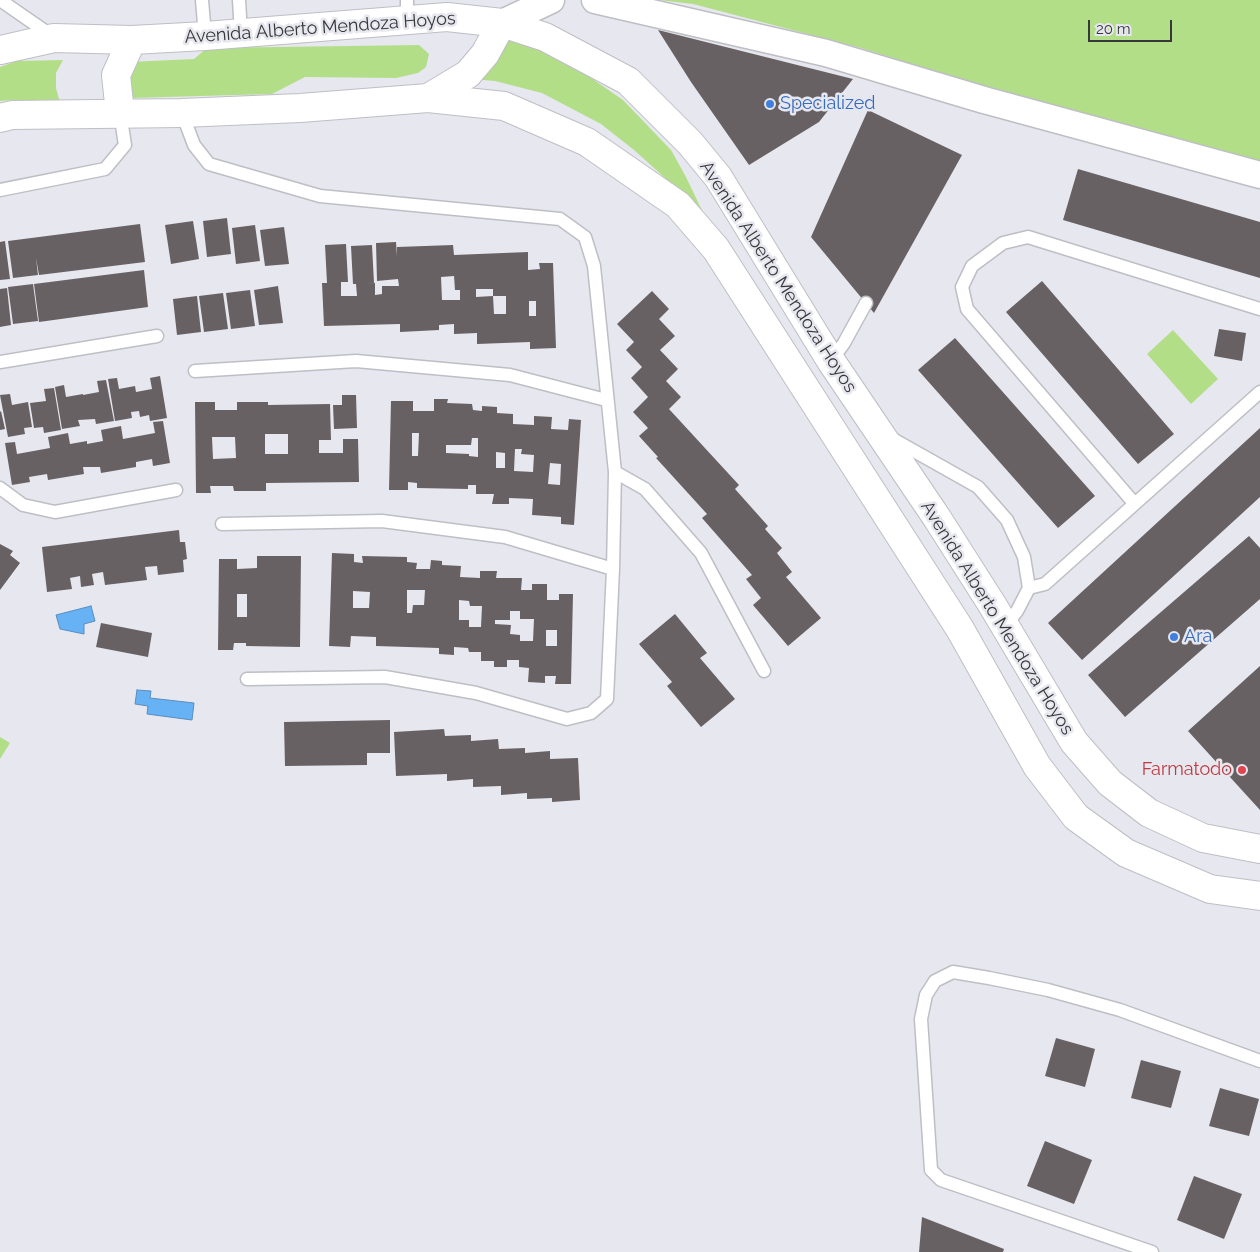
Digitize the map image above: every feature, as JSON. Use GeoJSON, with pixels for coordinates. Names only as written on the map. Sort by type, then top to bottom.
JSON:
{"type":"FeatureCollection","features":[{"type":"Feature","properties":{"kind":"main road","name":"Avenida Alberto Mendoza Hoyos"},"geometry":{"type":"LineString","coordinates":[[0,50],[54,38],[132,40],[205,36],[241,33],[407,10],[448,12],[502,23],[544,37],[628,81],[690,143],[718,177],[831,360],[937,518],[1074,742],[1110,782],[1149,813],[1203,838],[1260,849]]}},
{"type":"Feature","properties":{"kind":"main road"},"geometry":{"type":"LineString","coordinates":[[428,98],[468,74],[484,54],[502,23]]}},
{"type":"Feature","properties":{"kind":"main road"},"geometry":{"type":"LineString","coordinates":[[120,113],[116,75],[132,40]]}},
{"type":"Feature","properties":{"kind":"main road","name":"Avenida Alberto Mendoza Hoyos"},"geometry":{"type":"LineString","coordinates":[[0,118],[12,115],[182,113],[300,108],[428,98],[504,106],[587,142],[678,205],[716,249],[960,629],[1037,766],[1076,817],[1126,853],[1210,888],[1260,896]]}},
{"type":"Feature","properties":{"kind":"street"},"geometry":{"type":"LineString","coordinates":[[502,23],[550,0]]}},
{"type":"Feature","properties":{"kind":"street"},"geometry":{"type":"LineString","coordinates":[[595,0],[826,54],[984,100],[1260,175]]}},
{"type":"Feature","properties":{"kind":"lane"},"geometry":{"type":"LineString","coordinates":[[0,0],[54,38]]}},
{"type":"Feature","properties":{"kind":"lane"},"geometry":{"type":"LineString","coordinates":[[202,0],[205,36]]}},
{"type":"Feature","properties":{"kind":"lane"},"geometry":{"type":"LineString","coordinates":[[239,0],[241,33]]}},
{"type":"Feature","properties":{"kind":"lane"},"geometry":{"type":"LineString","coordinates":[[0,190],[106,169],[125,145],[120,113]]}},
{"type":"Feature","properties":{"kind":"lane"},"geometry":{"type":"LineString","coordinates":[[182,113],[194,145],[209,164],[320,196],[560,218],[586,237],[594,266],[614,472],[613,569],[607,699],[591,713],[567,719],[476,693],[385,677],[247,679]]}},
{"type":"Feature","properties":{"kind":"lane"},"geometry":{"type":"LineString","coordinates":[[1134,503],[967,309],[962,287],[972,266],[1003,243],[1028,237],[1260,309]]}},
{"type":"Feature","properties":{"kind":"lane"},"geometry":{"type":"LineString","coordinates":[[831,360],[844,342],[866,303]]}},
{"type":"Feature","properties":{"kind":"lane"},"geometry":{"type":"LineString","coordinates":[[0,362],[157,336]]}},
{"type":"Feature","properties":{"kind":"lane"},"geometry":{"type":"LineString","coordinates":[[195,371],[356,360],[510,375],[606,400]]}},
{"type":"Feature","properties":{"kind":"lane"},"geometry":{"type":"LineString","coordinates":[[1029,588],[1045,584],[1260,392]]}},
{"type":"Feature","properties":{"kind":"lane"},"geometry":{"type":"LineString","coordinates":[[878,432],[978,487],[1007,520],[1024,557],[1029,588],[1017,611],[1004,627]]}},
{"type":"Feature","properties":{"kind":"lane"},"geometry":{"type":"LineString","coordinates":[[614,472],[645,489],[701,552],[764,671]]}},
{"type":"Feature","properties":{"kind":"lane"},"geometry":{"type":"LineString","coordinates":[[0,488],[23,505],[56,512],[176,490]]}},
{"type":"Feature","properties":{"kind":"lane"},"geometry":{"type":"LineString","coordinates":[[222,524],[382,521],[505,537],[613,569]]}},
{"type":"Feature","properties":{"kind":"lane"},"geometry":{"type":"LineString","coordinates":[[1152,1252],[941,1180],[931,1170],[921,1019],[926,995],[935,981],[953,972],[989,978],[1048,990],[1120,1010],[1260,1061]]}},
{"type":"Feature","properties":{"kind":"green space"},"geometry":{"type":"Polygon","coordinates":[[[659,0],[1260,0],[1260,161],[1092,122],[861,48],[693,4],[659,0]]]}},
{"type":"Feature","properties":{"kind":"green space"},"geometry":{"type":"Polygon","coordinates":[[[502,33],[546,51],[623,100],[671,150],[720,248],[688,204],[664,177],[601,124],[542,93],[495,81],[472,79],[502,33]]]}},
{"type":"Feature","properties":{"kind":"green space"},"geometry":{"type":"Polygon","coordinates":[[[419,45],[429,54],[426,67],[418,73],[396,78],[305,77],[272,94],[131,98],[129,62],[194,59],[207,48],[419,45]]]}},
{"type":"Feature","properties":{"kind":"green space"},"geometry":{"type":"Polygon","coordinates":[[[63,60],[56,73],[56,88],[60,103],[0,101],[0,67],[17,61],[63,60]]]}},
{"type":"Feature","properties":{"kind":"green space"},"geometry":{"type":"Polygon","coordinates":[[[1173,330],[1218,379],[1191,404],[1147,354],[1173,330]]]}},
{"type":"Feature","properties":{"kind":"green space"},"geometry":{"type":"Polygon","coordinates":[[[0,737],[10,743],[0,759],[0,737]]]}},
{"type":"Feature","properties":{"kind":"water"},"geometry":{"type":"Polygon","coordinates":[[[91,606],[95,621],[84,624],[84,634],[60,629],[56,615],[91,606]]]}},
{"type":"Feature","properties":{"kind":"water"},"geometry":{"type":"Polygon","coordinates":[[[137,690],[151,691],[150,698],[194,703],[192,720],[147,714],[148,706],[135,704],[137,690]]]}},
{"type":"Feature","properties":{"kind":"building","name":"Specialized"},"geometry":{"type":"Polygon","coordinates":[[[658,30],[853,79],[819,122],[749,165],[691,82],[658,30]]]}},
{"type":"Feature","properties":{"kind":"building"},"geometry":{"type":"Polygon","coordinates":[[[868,110],[962,155],[874,313],[811,237],[868,110]]]}},
{"type":"Feature","properties":{"kind":"building"},"geometry":{"type":"Polygon","coordinates":[[[1078,169],[1260,222],[1260,278],[1063,220],[1078,169]]]}},
{"type":"Feature","properties":{"kind":"building"},"geometry":{"type":"Polygon","coordinates":[[[227,218],[231,254],[207,257],[203,221],[227,218]]]}},
{"type":"Feature","properties":{"kind":"building"},"geometry":{"type":"Polygon","coordinates":[[[193,221],[199,259],[171,264],[165,225],[193,221]]]}},
{"type":"Feature","properties":{"kind":"building"},"geometry":{"type":"Polygon","coordinates":[[[140,224],[145,262],[39,275],[36,258],[38,275],[13,278],[8,241],[140,224]]]}},
{"type":"Feature","properties":{"kind":"building"},"geometry":{"type":"Polygon","coordinates":[[[255,225],[260,261],[236,264],[232,228],[255,225]]]}},
{"type":"Feature","properties":{"kind":"building"},"geometry":{"type":"Polygon","coordinates":[[[284,227],[289,264],[265,266],[260,230],[284,227]]]}},
{"type":"Feature","properties":{"kind":"building"},"geometry":{"type":"Polygon","coordinates":[[[5,241],[10,279],[0,280],[0,242],[5,241]]]}},
{"type":"Feature","properties":{"kind":"building"},"geometry":{"type":"Polygon","coordinates":[[[396,242],[397,256],[397,247],[453,245],[454,255],[528,252],[528,270],[540,269],[539,263],[553,263],[556,348],[530,349],[530,342],[477,344],[477,333],[454,334],[454,324],[439,325],[439,330],[400,332],[400,324],[324,326],[322,283],[327,283],[325,245],[346,244],[348,282],[341,282],[341,296],[357,296],[356,284],[353,284],[351,246],[372,245],[374,283],[364,284],[375,283],[375,295],[382,294],[382,286],[399,286],[398,279],[377,281],[376,243],[396,242]],[[454,276],[441,277],[442,300],[460,300],[460,290],[455,290],[454,276]],[[476,289],[476,297],[493,296],[493,289],[476,289]],[[493,296],[494,314],[506,314],[506,296],[493,296]],[[529,301],[529,316],[536,316],[536,301],[529,301]]]}},
{"type":"Feature","properties":{"kind":"building"},"geometry":{"type":"Polygon","coordinates":[[[144,270],[148,307],[39,322],[34,284],[144,270]]]}},
{"type":"Feature","properties":{"kind":"building"},"geometry":{"type":"Polygon","coordinates":[[[1042,281],[1174,434],[1138,464],[1006,312],[1042,281]]]}},
{"type":"Feature","properties":{"kind":"building"},"geometry":{"type":"Polygon","coordinates":[[[33,284],[38,321],[13,324],[8,287],[33,284]]]}},
{"type":"Feature","properties":{"kind":"building"},"geometry":{"type":"Polygon","coordinates":[[[278,286],[283,323],[259,325],[254,290],[278,286]]]}},
{"type":"Feature","properties":{"kind":"building"},"geometry":{"type":"Polygon","coordinates":[[[7,288],[11,325],[0,327],[0,289],[7,288]]]}},
{"type":"Feature","properties":{"kind":"building"},"geometry":{"type":"Polygon","coordinates":[[[250,290],[255,326],[231,329],[226,293],[250,290]]]}},
{"type":"Feature","properties":{"kind":"building"},"geometry":{"type":"Polygon","coordinates":[[[652,291],[669,309],[659,319],[675,336],[660,350],[678,369],[666,381],[681,397],[669,409],[739,485],[735,489],[768,526],[765,529],[782,548],[777,553],[792,572],[786,577],[821,618],[788,646],[753,605],[761,598],[746,579],[752,575],[702,518],[707,514],[656,458],[658,457],[639,436],[648,428],[633,412],[648,397],[631,378],[642,367],[626,350],[634,342],[617,324],[652,291]]]}},
{"type":"Feature","properties":{"kind":"building"},"geometry":{"type":"Polygon","coordinates":[[[223,293],[228,329],[204,332],[199,296],[223,293]]]}},
{"type":"Feature","properties":{"kind":"building"},"geometry":{"type":"Polygon","coordinates":[[[197,296],[201,332],[177,335],[173,299],[197,296]]]}},
{"type":"Feature","properties":{"kind":"building"},"geometry":{"type":"Polygon","coordinates":[[[1219,329],[1246,333],[1242,361],[1214,356],[1219,329]]]}},
{"type":"Feature","properties":{"kind":"building"},"geometry":{"type":"Polygon","coordinates":[[[955,338],[1095,496],[1058,528],[918,370],[955,338]]]}},
{"type":"Feature","properties":{"kind":"building"},"geometry":{"type":"Polygon","coordinates":[[[160,376],[167,418],[150,421],[149,415],[140,417],[139,411],[131,412],[132,418],[115,421],[108,379],[117,378],[119,389],[135,386],[136,392],[152,389],[150,378],[160,376]]]}},
{"type":"Feature","properties":{"kind":"building"},"geometry":{"type":"Polygon","coordinates":[[[106,380],[114,421],[96,424],[95,419],[78,420],[80,426],[62,429],[55,387],[64,385],[66,397],[83,395],[99,392],[97,381],[106,380]]]}},
{"type":"Feature","properties":{"kind":"building"},"geometry":{"type":"Polygon","coordinates":[[[54,388],[61,430],[44,433],[43,427],[34,428],[30,403],[46,401],[44,389],[54,388]]]}},
{"type":"Feature","properties":{"kind":"building"},"geometry":{"type":"Polygon","coordinates":[[[10,394],[12,405],[28,402],[32,427],[24,428],[25,434],[8,437],[0,395],[10,394]]]}},
{"type":"Feature","properties":{"kind":"building"},"geometry":{"type":"Polygon","coordinates":[[[342,395],[356,395],[357,428],[334,429],[333,405],[342,405],[342,395]]]}},
{"type":"Feature","properties":{"kind":"building"},"geometry":{"type":"Polygon","coordinates":[[[434,399],[448,399],[447,403],[472,404],[473,410],[482,411],[482,406],[497,407],[497,413],[513,414],[513,424],[534,425],[534,416],[552,417],[551,429],[568,430],[569,419],[581,420],[574,525],[561,524],[561,517],[532,515],[533,499],[509,498],[509,504],[492,504],[494,494],[476,494],[476,485],[468,485],[468,489],[417,488],[417,483],[408,482],[408,490],[389,490],[391,401],[413,401],[413,411],[434,411],[434,399]],[[412,433],[412,456],[418,456],[419,433],[412,433]],[[472,438],[471,445],[446,445],[446,453],[469,454],[469,456],[478,457],[478,438],[472,438]],[[515,449],[514,471],[533,472],[534,455],[521,454],[522,449],[515,449]],[[496,452],[496,468],[505,468],[505,453],[496,452]],[[550,463],[548,484],[560,485],[561,464],[550,463]]]}},
{"type":"Feature","properties":{"kind":"building"},"geometry":{"type":"Polygon","coordinates":[[[195,402],[215,402],[215,410],[237,410],[237,402],[268,402],[268,405],[330,404],[331,440],[319,440],[319,453],[343,453],[343,439],[358,439],[359,482],[266,483],[266,491],[234,491],[233,486],[210,486],[211,493],[196,493],[195,402]],[[265,434],[265,454],[288,454],[288,434],[265,434]],[[212,437],[213,459],[236,458],[235,437],[212,437]]]}},
{"type":"Feature","properties":{"kind":"building"},"geometry":{"type":"Polygon","coordinates":[[[0,412],[5,429],[0,430],[0,412]]]}},
{"type":"Feature","properties":{"kind":"building"},"geometry":{"type":"Polygon","coordinates":[[[163,421],[170,463],[153,466],[152,459],[136,462],[136,467],[101,473],[100,467],[83,467],[84,474],[48,480],[47,474],[29,477],[30,482],[12,485],[5,443],[15,442],[17,454],[50,448],[48,437],[68,433],[70,444],[87,441],[87,444],[103,441],[101,430],[121,426],[123,439],[155,433],[153,422],[163,421]]]}},
{"type":"Feature","properties":{"kind":"building"},"geometry":{"type":"Polygon","coordinates":[[[1260,428],[1260,497],[1082,660],[1048,623],[1260,428]]]}},
{"type":"Feature","properties":{"kind":"building"},"geometry":{"type":"Polygon","coordinates":[[[179,530],[180,542],[185,542],[187,559],[183,560],[184,572],[158,575],[157,566],[145,567],[147,580],[105,585],[103,572],[92,574],[94,585],[81,587],[80,576],[70,578],[72,589],[47,592],[42,547],[179,530]]]}},
{"type":"Feature","properties":{"kind":"building","name":"Ara"},"geometry":{"type":"Polygon","coordinates":[[[1249,536],[1260,548],[1260,599],[1125,717],[1088,675],[1249,536]]]}},
{"type":"Feature","properties":{"kind":"building"},"geometry":{"type":"Polygon","coordinates":[[[0,544],[13,551],[10,555],[20,563],[0,590],[0,544]]]}},
{"type":"Feature","properties":{"kind":"building"},"geometry":{"type":"Polygon","coordinates":[[[332,553],[354,554],[354,562],[363,563],[362,556],[407,557],[407,562],[417,563],[416,569],[430,569],[431,560],[442,561],[442,565],[461,566],[460,577],[480,578],[480,571],[497,571],[496,578],[522,578],[521,590],[532,590],[532,584],[547,584],[547,600],[559,600],[559,594],[573,594],[571,684],[555,684],[556,676],[545,676],[545,683],[528,682],[529,668],[519,667],[519,660],[507,660],[507,667],[494,667],[494,661],[481,661],[481,652],[469,652],[468,648],[454,647],[454,655],[439,654],[439,648],[376,646],[376,637],[351,636],[350,647],[329,646],[332,553]],[[407,590],[407,613],[412,613],[413,605],[424,605],[425,590],[407,590]],[[353,591],[353,608],[369,608],[370,592],[353,591]],[[459,600],[459,620],[469,620],[469,627],[481,627],[482,606],[470,606],[469,601],[459,600]],[[510,611],[510,620],[495,620],[495,624],[511,625],[510,634],[520,635],[520,641],[533,641],[534,619],[520,619],[520,611],[510,611]],[[546,630],[546,646],[557,646],[557,630],[546,630]]]}},
{"type":"Feature","properties":{"kind":"building"},"geometry":{"type":"Polygon","coordinates":[[[257,556],[301,556],[300,647],[246,646],[246,643],[234,643],[233,650],[218,650],[219,559],[237,559],[237,569],[257,568],[257,556]],[[237,594],[237,617],[247,617],[247,594],[237,594]]]}},
{"type":"Feature","properties":{"kind":"building"},"geometry":{"type":"Polygon","coordinates":[[[675,614],[707,653],[700,658],[735,699],[701,727],[667,686],[672,682],[639,644],[675,614]]]}},
{"type":"Feature","properties":{"kind":"building"},"geometry":{"type":"Polygon","coordinates":[[[101,623],[152,633],[148,657],[96,647],[101,623]]]}},
{"type":"Feature","properties":{"kind":"building","name":"Farmatodo"},"geometry":{"type":"Polygon","coordinates":[[[1260,666],[1260,810],[1188,731],[1260,666]]]}},
{"type":"Feature","properties":{"kind":"building"},"geometry":{"type":"Polygon","coordinates":[[[390,720],[390,753],[367,753],[367,765],[285,766],[284,722],[390,720]]]}},
{"type":"Feature","properties":{"kind":"building"},"geometry":{"type":"Polygon","coordinates":[[[444,729],[445,736],[471,735],[471,741],[498,739],[499,749],[525,748],[525,753],[550,751],[550,759],[578,758],[580,800],[552,802],[552,798],[527,799],[527,793],[501,795],[501,786],[473,787],[473,779],[447,781],[447,774],[396,776],[394,732],[444,729]]]}},
{"type":"Feature","properties":{"kind":"building"},"geometry":{"type":"Polygon","coordinates":[[[1056,1038],[1095,1049],[1085,1087],[1045,1076],[1056,1038]]]}},
{"type":"Feature","properties":{"kind":"building"},"geometry":{"type":"Polygon","coordinates":[[[1141,1060],[1181,1071],[1171,1108],[1131,1098],[1141,1060]]]}},
{"type":"Feature","properties":{"kind":"building"},"geometry":{"type":"Polygon","coordinates":[[[1220,1088],[1259,1099],[1249,1136],[1209,1126],[1220,1088]]]}},
{"type":"Feature","properties":{"kind":"building"},"geometry":{"type":"Polygon","coordinates":[[[1045,1141],[1092,1160],[1074,1204],[1027,1186],[1045,1141]]]}},
{"type":"Feature","properties":{"kind":"building"},"geometry":{"type":"Polygon","coordinates":[[[1194,1176],[1242,1194],[1224,1239],[1177,1220],[1194,1176]]]}},
{"type":"Feature","properties":{"kind":"building"},"geometry":{"type":"Polygon","coordinates":[[[922,1217],[1004,1249],[1003,1252],[919,1252],[922,1217]]]}},
{"type":"Feature","properties":{"kind":"place","name":"Specialized"},"geometry":{"type":"Point","coordinates":[770,104]}},
{"type":"Feature","properties":{"kind":"place","name":"Ara"},"geometry":{"type":"Point","coordinates":[1174,637]}},
{"type":"Feature","properties":{"kind":"place","name":"Farmatodo"},"geometry":{"type":"Point","coordinates":[1242,770]}}]}
